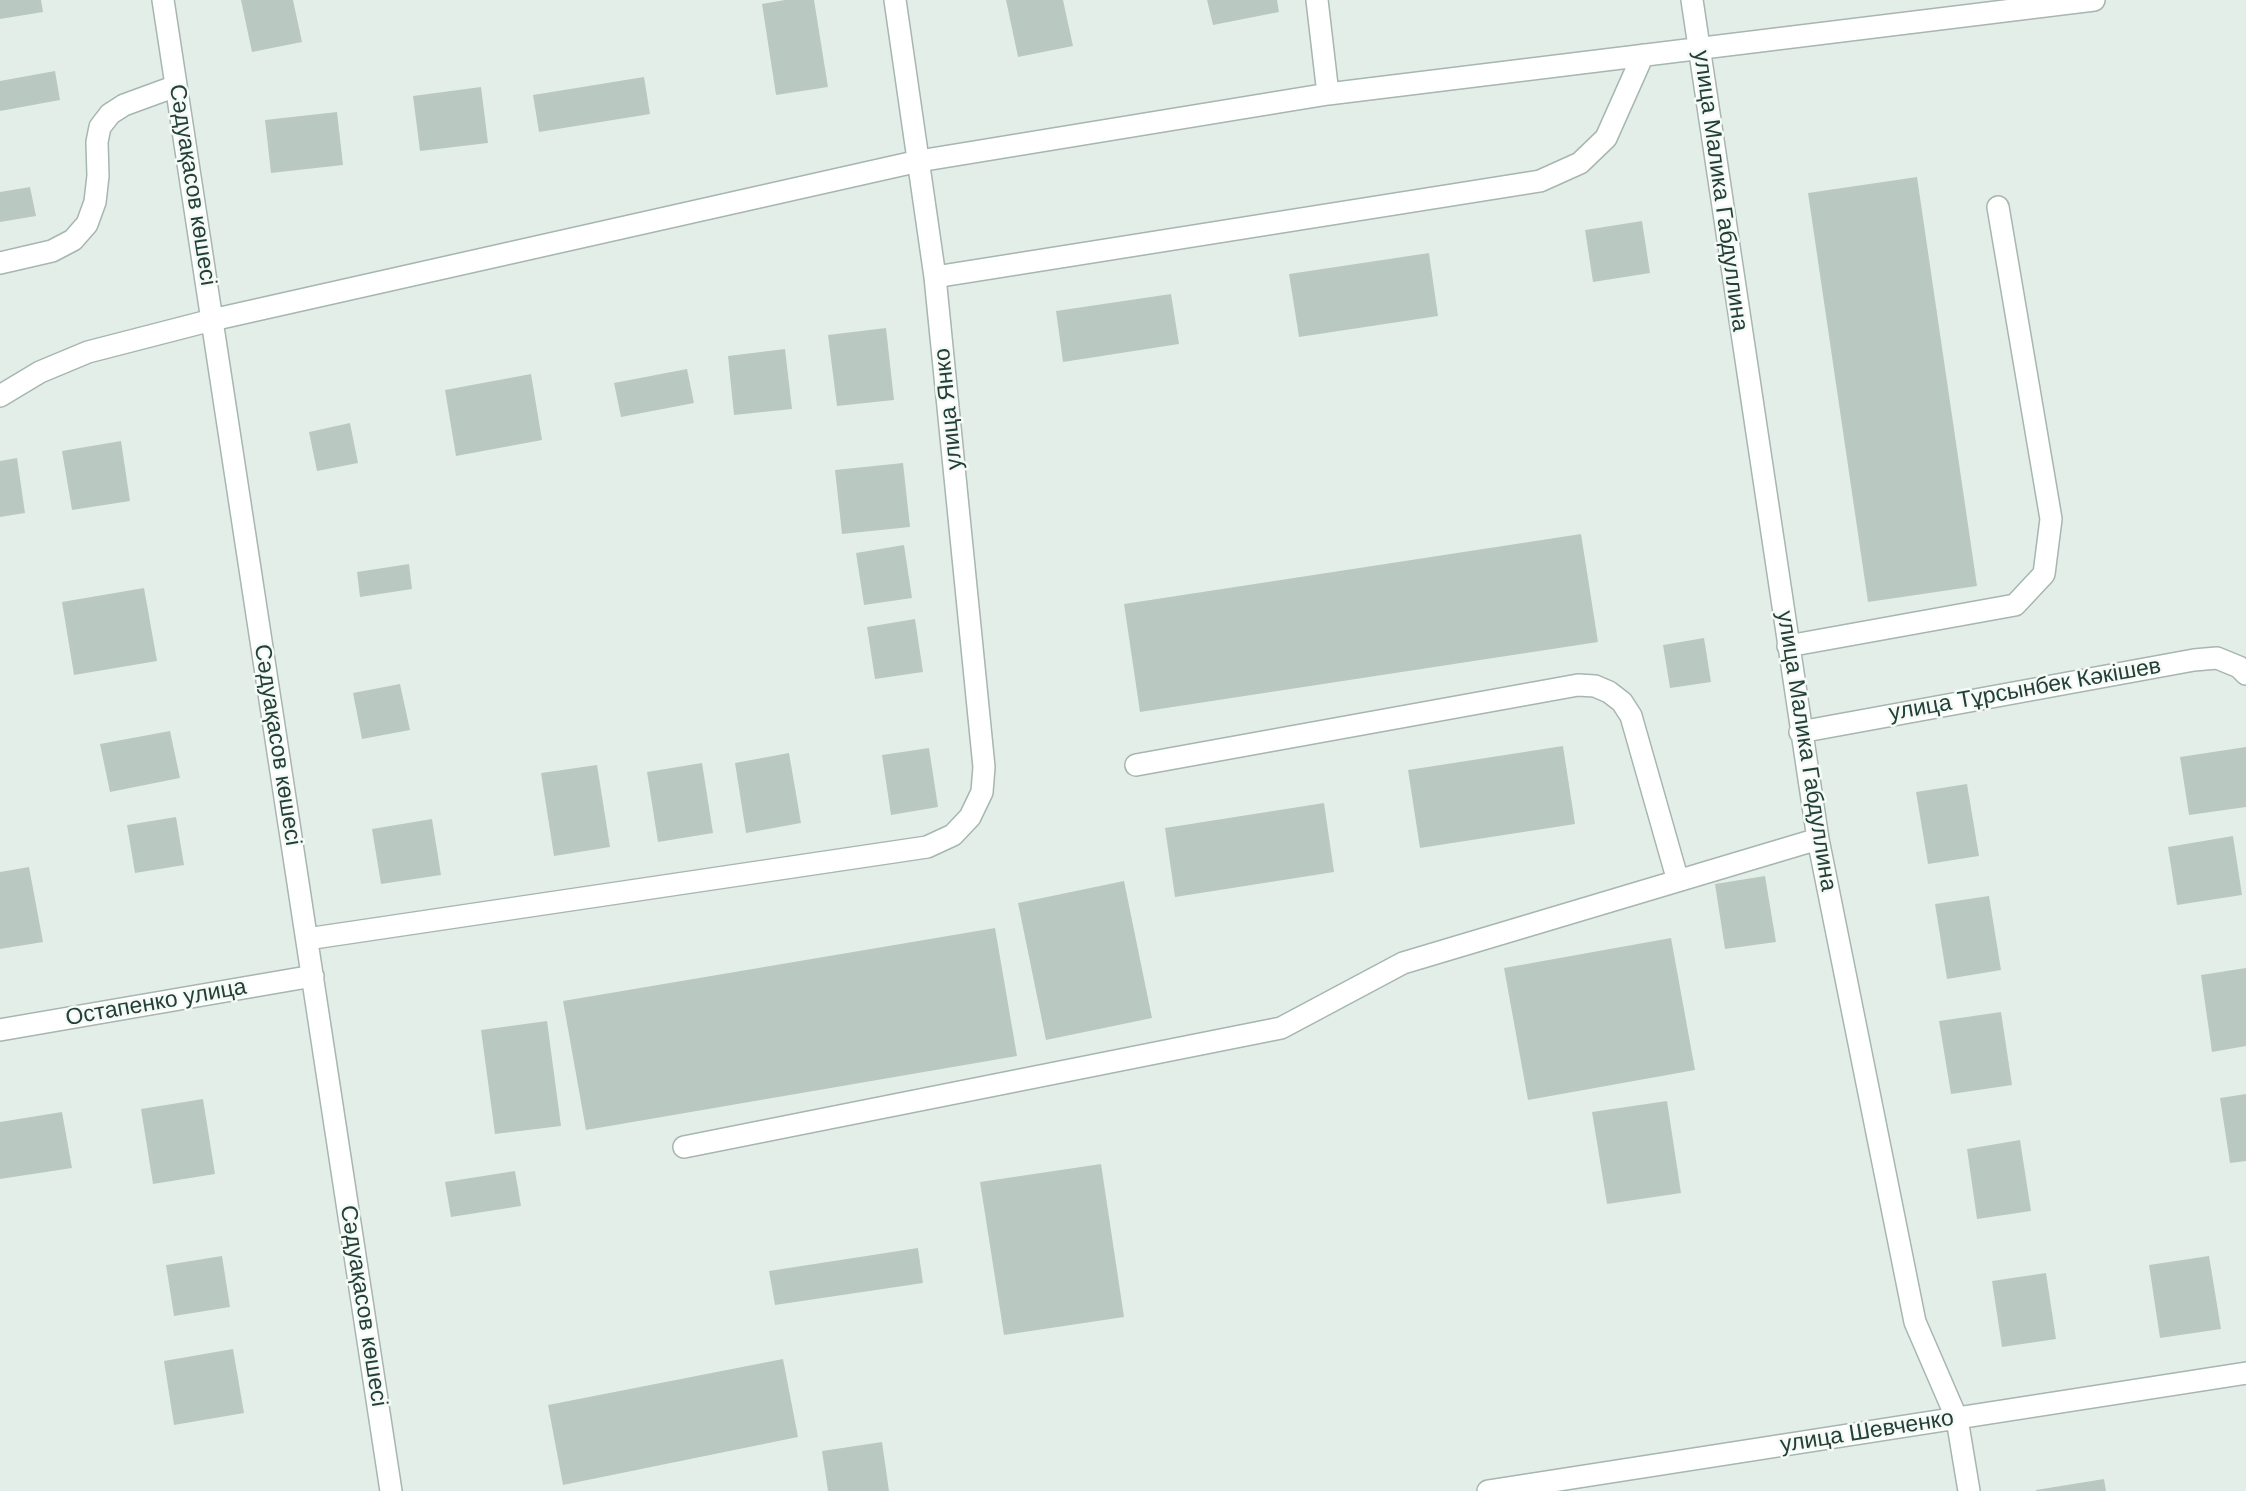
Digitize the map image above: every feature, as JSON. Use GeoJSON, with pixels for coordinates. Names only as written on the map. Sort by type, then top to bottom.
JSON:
{"type":"FeatureCollection","features":[{"type":"Feature","properties":{"kind":"street","name":"Сәдуақасов көшесі"},"geometry":{"type":"LineString","coordinates":[[163,0],[391,1491]]}},
{"type":"Feature","properties":{"kind":"street","name":"улица Янко"},"geometry":{"type":"LineString","coordinates":[[307,939],[927,847],[953,835],[971,817],[982,792],[984,766],[935,277],[895,0]]}},
{"type":"Feature","properties":{"kind":"street"},"geometry":{"type":"LineString","coordinates":[[1317,0],[1328,94]]}},
{"type":"Feature","properties":{"kind":"street","name":"улица Малика Габдуллина"},"geometry":{"type":"LineString","coordinates":[[1692,0],[1818,839],[1915,1322],[1957,1419],[1969,1491]]}},
{"type":"Feature","properties":{"kind":"street"},"geometry":{"type":"LineString","coordinates":[[0,396],[40,373],[88,352],[212,320],[919,161],[1328,94],[2094,0]]}},
{"type":"Feature","properties":{"kind":"street"},"geometry":{"type":"LineString","coordinates":[[935,277],[1540,181],[1580,163],[1606,138],[1643,55]]}},
{"type":"Feature","properties":{"kind":"street"},"geometry":{"type":"LineString","coordinates":[[0,263],[52,251],[73,240],[87,224],[94,202],[100,127],[110,114],[124,105],[176,86]]}},
{"type":"Feature","properties":{"kind":"street"},"geometry":{"type":"LineString","coordinates":[[1788,646],[2015,605],[2044,574],[2051,519],[1998,207]]}},
{"type":"Feature","properties":{"kind":"street","name":"улица Тұрсынбек Кәкішев"},"geometry":{"type":"LineString","coordinates":[[1800,732],[2194,660],[2217,658],[2239,667],[2246,674]]}},
{"type":"Feature","properties":{"kind":"street"},"geometry":{"type":"LineString","coordinates":[[1136,765],[1578,685],[1595,686],[1622,702],[1631,716],[1678,881]]}},
{"type":"Feature","properties":{"kind":"street"},"geometry":{"type":"LineString","coordinates":[[684,1147],[1281,1028],[1403,962],[1818,839]]}},
{"type":"Feature","properties":{"kind":"street","name":"Остапенко улица"},"geometry":{"type":"LineString","coordinates":[[0,1030],[313,976]]}},
{"type":"Feature","properties":{"kind":"street","name":"улица Шевченко"},"geometry":{"type":"LineString","coordinates":[[1488,1491],[2246,1373]]}},
{"type":"Feature","properties":{"kind":"building"},"geometry":{"type":"Polygon","coordinates":[[[0,0],[41,0],[43,12],[0,19],[0,0]]]}},
{"type":"Feature","properties":{"kind":"building"},"geometry":{"type":"Polygon","coordinates":[[[241,0],[293,0],[302,42],[252,52],[241,0]]]}},
{"type":"Feature","properties":{"kind":"building"},"geometry":{"type":"Polygon","coordinates":[[[785,0],[814,0],[828,87],[776,95],[762,4],[785,0]]]}},
{"type":"Feature","properties":{"kind":"building"},"geometry":{"type":"Polygon","coordinates":[[[1006,0],[1063,0],[1073,46],[1018,57],[1006,0]]]}},
{"type":"Feature","properties":{"kind":"building"},"geometry":{"type":"Polygon","coordinates":[[[1207,0],[1277,0],[1279,12],[1213,25],[1207,0]]]}},
{"type":"Feature","properties":{"kind":"building"},"geometry":{"type":"Polygon","coordinates":[[[55,71],[60,100],[0,111],[0,81],[55,71]]]}},
{"type":"Feature","properties":{"kind":"building"},"geometry":{"type":"Polygon","coordinates":[[[644,77],[650,114],[539,132],[533,95],[644,77]]]}},
{"type":"Feature","properties":{"kind":"building"},"geometry":{"type":"Polygon","coordinates":[[[481,87],[488,143],[420,151],[413,96],[481,87]]]}},
{"type":"Feature","properties":{"kind":"building"},"geometry":{"type":"Polygon","coordinates":[[[337,112],[343,165],[271,173],[265,120],[337,112]]]}},
{"type":"Feature","properties":{"kind":"building"},"geometry":{"type":"Polygon","coordinates":[[[1917,177],[1977,586],[1868,602],[1808,193],[1917,177]]]}},
{"type":"Feature","properties":{"kind":"building"},"geometry":{"type":"Polygon","coordinates":[[[30,187],[36,216],[0,222],[0,192],[30,187]]]}},
{"type":"Feature","properties":{"kind":"building"},"geometry":{"type":"Polygon","coordinates":[[[1642,221],[1650,273],[1593,282],[1585,230],[1642,221]]]}},
{"type":"Feature","properties":{"kind":"building"},"geometry":{"type":"Polygon","coordinates":[[[1429,253],[1438,316],[1299,337],[1289,274],[1429,253]]]}},
{"type":"Feature","properties":{"kind":"building"},"geometry":{"type":"Polygon","coordinates":[[[1171,294],[1179,344],[1063,362],[1056,311],[1171,294]]]}},
{"type":"Feature","properties":{"kind":"building"},"geometry":{"type":"Polygon","coordinates":[[[886,328],[894,400],[837,406],[828,335],[886,328]]]}},
{"type":"Feature","properties":{"kind":"building"},"geometry":{"type":"Polygon","coordinates":[[[785,349],[792,409],[734,415],[728,356],[785,349]]]}},
{"type":"Feature","properties":{"kind":"building"},"geometry":{"type":"Polygon","coordinates":[[[687,369],[694,403],[621,417],[614,383],[687,369]]]}},
{"type":"Feature","properties":{"kind":"building"},"geometry":{"type":"Polygon","coordinates":[[[531,374],[542,440],[456,456],[445,390],[531,374]]]}},
{"type":"Feature","properties":{"kind":"building"},"geometry":{"type":"Polygon","coordinates":[[[350,423],[358,463],[317,471],[309,432],[350,423]]]}},
{"type":"Feature","properties":{"kind":"building"},"geometry":{"type":"Polygon","coordinates":[[[121,441],[130,501],[72,510],[62,451],[121,441]]]}},
{"type":"Feature","properties":{"kind":"building"},"geometry":{"type":"Polygon","coordinates":[[[17,458],[25,513],[0,517],[0,461],[17,458]]]}},
{"type":"Feature","properties":{"kind":"building"},"geometry":{"type":"Polygon","coordinates":[[[903,463],[910,527],[842,534],[835,470],[903,463]]]}},
{"type":"Feature","properties":{"kind":"building"},"geometry":{"type":"Polygon","coordinates":[[[1581,534],[1598,642],[1140,712],[1124,604],[1581,534]]]}},
{"type":"Feature","properties":{"kind":"building"},"geometry":{"type":"Polygon","coordinates":[[[904,545],[912,598],[864,605],[856,553],[904,545]]]}},
{"type":"Feature","properties":{"kind":"building"},"geometry":{"type":"Polygon","coordinates":[[[409,564],[412,589],[360,597],[357,572],[409,564]]]}},
{"type":"Feature","properties":{"kind":"building"},"geometry":{"type":"Polygon","coordinates":[[[144,588],[157,661],[74,675],[62,602],[144,588]]]}},
{"type":"Feature","properties":{"kind":"building"},"geometry":{"type":"Polygon","coordinates":[[[915,619],[923,672],[875,679],[867,627],[915,619]]]}},
{"type":"Feature","properties":{"kind":"building"},"geometry":{"type":"Polygon","coordinates":[[[1704,638],[1711,682],[1670,688],[1663,645],[1704,638]]]}},
{"type":"Feature","properties":{"kind":"building"},"geometry":{"type":"Polygon","coordinates":[[[400,684],[410,730],[362,739],[353,693],[400,684]]]}},
{"type":"Feature","properties":{"kind":"building"},"geometry":{"type":"Polygon","coordinates":[[[170,731],[180,778],[110,792],[100,744],[170,731]]]}},
{"type":"Feature","properties":{"kind":"building"},"geometry":{"type":"Polygon","coordinates":[[[1563,746],[1575,824],[1420,848],[1408,770],[1563,746]]]}},
{"type":"Feature","properties":{"kind":"building"},"geometry":{"type":"Polygon","coordinates":[[[2246,747],[2246,807],[2189,815],[2180,757],[2246,747]]]}},
{"type":"Feature","properties":{"kind":"building"},"geometry":{"type":"Polygon","coordinates":[[[929,748],[938,807],[891,815],[882,755],[929,748]]]}},
{"type":"Feature","properties":{"kind":"building"},"geometry":{"type":"Polygon","coordinates":[[[789,753],[801,823],[746,833],[735,763],[789,753]]]}},
{"type":"Feature","properties":{"kind":"building"},"geometry":{"type":"Polygon","coordinates":[[[702,763],[713,833],[658,842],[647,772],[702,763]]]}},
{"type":"Feature","properties":{"kind":"building"},"geometry":{"type":"Polygon","coordinates":[[[597,765],[610,847],[554,856],[541,773],[597,765]]]}},
{"type":"Feature","properties":{"kind":"building"},"geometry":{"type":"Polygon","coordinates":[[[1967,784],[1979,856],[1928,864],[1916,792],[1967,784]]]}},
{"type":"Feature","properties":{"kind":"building"},"geometry":{"type":"Polygon","coordinates":[[[1324,803],[1334,872],[1175,897],[1165,828],[1324,803]]]}},
{"type":"Feature","properties":{"kind":"building"},"geometry":{"type":"Polygon","coordinates":[[[176,817],[184,865],[135,873],[127,825],[176,817]]]}},
{"type":"Feature","properties":{"kind":"building"},"geometry":{"type":"Polygon","coordinates":[[[432,819],[441,875],[381,884],[372,829],[432,819]]]}},
{"type":"Feature","properties":{"kind":"building"},"geometry":{"type":"Polygon","coordinates":[[[2233,836],[2242,895],[2177,905],[2168,847],[2233,836]]]}},
{"type":"Feature","properties":{"kind":"building"},"geometry":{"type":"Polygon","coordinates":[[[29,867],[43,942],[0,949],[0,872],[29,867]]]}},
{"type":"Feature","properties":{"kind":"building"},"geometry":{"type":"Polygon","coordinates":[[[1765,876],[1776,942],[1725,949],[1715,884],[1765,876]]]}},
{"type":"Feature","properties":{"kind":"building"},"geometry":{"type":"Polygon","coordinates":[[[1124,881],[1152,1018],[1046,1040],[1018,903],[1124,881]]]}},
{"type":"Feature","properties":{"kind":"building"},"geometry":{"type":"Polygon","coordinates":[[[1989,896],[2001,970],[1947,979],[1935,904],[1989,896]]]}},
{"type":"Feature","properties":{"kind":"building"},"geometry":{"type":"Polygon","coordinates":[[[995,928],[1017,1056],[586,1130],[563,1001],[995,928]]]}},
{"type":"Feature","properties":{"kind":"building"},"geometry":{"type":"Polygon","coordinates":[[[1671,938],[1695,1070],[1528,1100],[1504,968],[1671,938]]]}},
{"type":"Feature","properties":{"kind":"building"},"geometry":{"type":"Polygon","coordinates":[[[2246,968],[2246,1046],[2212,1052],[2201,975],[2246,968]]]}},
{"type":"Feature","properties":{"kind":"building"},"geometry":{"type":"Polygon","coordinates":[[[2001,1012],[2012,1085],[1951,1094],[1939,1021],[2001,1012]]]}},
{"type":"Feature","properties":{"kind":"building"},"geometry":{"type":"Polygon","coordinates":[[[547,1021],[561,1126],[495,1134],[481,1030],[547,1021]]]}},
{"type":"Feature","properties":{"kind":"building"},"geometry":{"type":"Polygon","coordinates":[[[2246,1094],[2246,1161],[2230,1163],[2220,1098],[2246,1094]]]}},
{"type":"Feature","properties":{"kind":"building"},"geometry":{"type":"Polygon","coordinates":[[[203,1099],[215,1174],[153,1184],[141,1109],[203,1099]]]}},
{"type":"Feature","properties":{"kind":"building"},"geometry":{"type":"Polygon","coordinates":[[[1667,1101],[1681,1193],[1607,1204],[1592,1112],[1667,1101]]]}},
{"type":"Feature","properties":{"kind":"building"},"geometry":{"type":"Polygon","coordinates":[[[62,1112],[72,1168],[0,1179],[0,1122],[62,1112]]]}},
{"type":"Feature","properties":{"kind":"building"},"geometry":{"type":"Polygon","coordinates":[[[2020,1140],[2031,1211],[1977,1219],[1967,1149],[2020,1140]]]}},
{"type":"Feature","properties":{"kind":"building"},"geometry":{"type":"Polygon","coordinates":[[[1101,1164],[1124,1317],[1004,1335],[980,1182],[1101,1164]]]}},
{"type":"Feature","properties":{"kind":"building"},"geometry":{"type":"Polygon","coordinates":[[[515,1171],[521,1206],[451,1217],[445,1182],[515,1171]]]}},
{"type":"Feature","properties":{"kind":"building"},"geometry":{"type":"Polygon","coordinates":[[[918,1248],[923,1283],[775,1305],[769,1271],[918,1248]]]}},
{"type":"Feature","properties":{"kind":"building"},"geometry":{"type":"Polygon","coordinates":[[[222,1256],[230,1307],[174,1316],[166,1265],[222,1256]]]}},
{"type":"Feature","properties":{"kind":"building"},"geometry":{"type":"Polygon","coordinates":[[[2209,1256],[2221,1329],[2160,1338],[2149,1265],[2209,1256]]]}},
{"type":"Feature","properties":{"kind":"building"},"geometry":{"type":"Polygon","coordinates":[[[2046,1273],[2056,1339],[2002,1347],[1992,1281],[2046,1273]]]}},
{"type":"Feature","properties":{"kind":"building"},"geometry":{"type":"Polygon","coordinates":[[[233,1349],[244,1413],[174,1425],[164,1361],[233,1349]]]}},
{"type":"Feature","properties":{"kind":"building"},"geometry":{"type":"Polygon","coordinates":[[[783,1359],[798,1437],[563,1485],[548,1405],[783,1359]]]}},
{"type":"Feature","properties":{"kind":"building"},"geometry":{"type":"Polygon","coordinates":[[[882,1442],[889,1491],[828,1491],[822,1451],[882,1442]]]}},
{"type":"Feature","properties":{"kind":"building"},"geometry":{"type":"Polygon","coordinates":[[[2104,1479],[2106,1491],[2036,1491],[2036,1490],[2104,1479]]]}}]}
